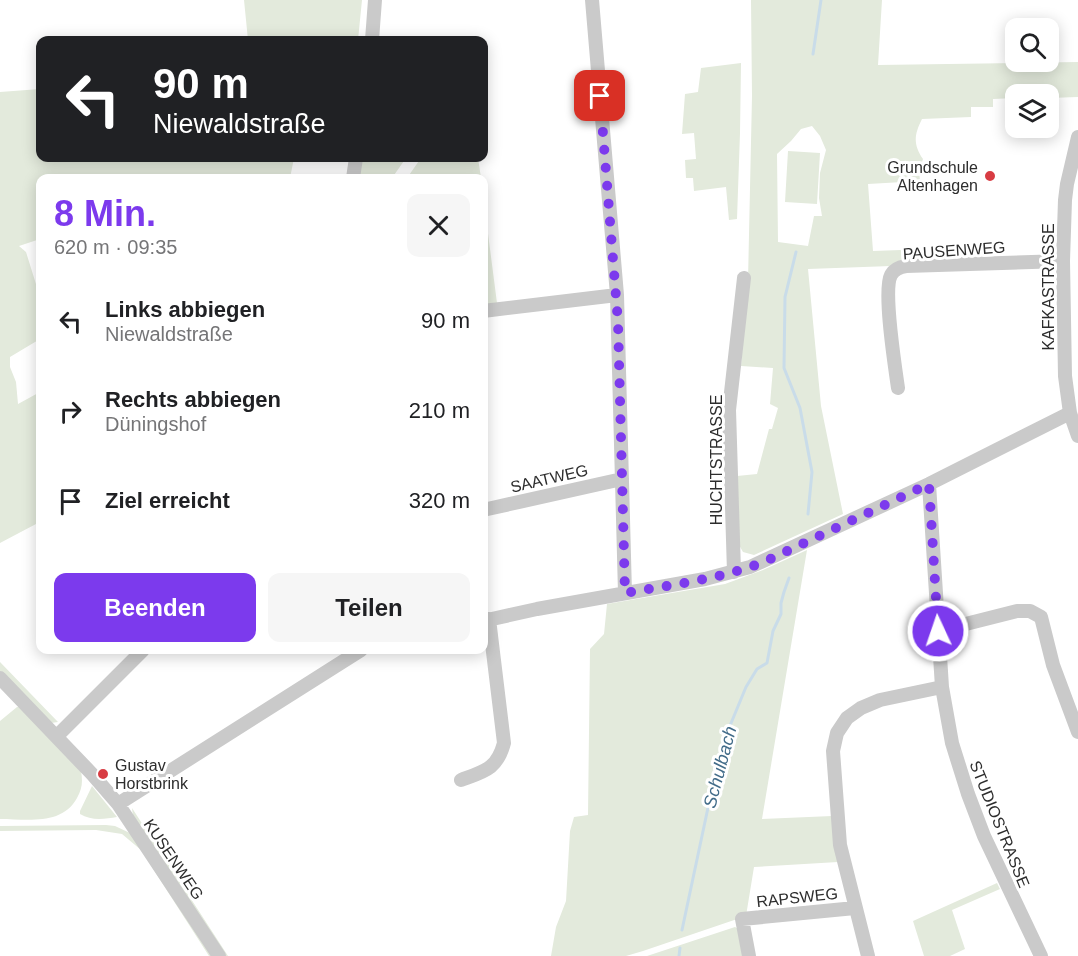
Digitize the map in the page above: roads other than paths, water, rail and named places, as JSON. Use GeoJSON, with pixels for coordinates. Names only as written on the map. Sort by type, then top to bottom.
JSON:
{"type":"FeatureCollection","features":[{"type":"Feature","properties":{"kind":"street"},"geometry":{"type":"LineString","coordinates":[[372,36],[375,0]]}},
{"type":"Feature","properties":{"kind":"street"},"geometry":{"type":"LineString","coordinates":[[592,0],[617,295],[625,593]]}},
{"type":"Feature","properties":{"kind":"street","name":"KAFKASTRASSE"},"geometry":{"type":"LineString","coordinates":[[1078,137],[1065,200],[1063,261],[1064,357],[1070,413],[1078,436]]}},
{"type":"Feature","properties":{"kind":"street","name":"PAUSENWEG"},"geometry":{"type":"LineString","coordinates":[[898,388],[888,283],[893,271],[906,266],[1063,261]]}},
{"type":"Feature","properties":{"kind":"street","name":"HUCHTSTRASSE"},"geometry":{"type":"LineString","coordinates":[[734,572],[729,410],[744,278]]}},
{"type":"Feature","properties":{"kind":"street"},"geometry":{"type":"LineString","coordinates":[[488,310],[617,295]]}},
{"type":"Feature","properties":{"kind":"street"},"geometry":{"type":"LineString","coordinates":[[488,620],[705,579],[764,562],[929,484],[1070,413]]}},
{"type":"Feature","properties":{"kind":"street","name":"SAATWEG"},"geometry":{"type":"LineString","coordinates":[[488,509],[622,479]]}},
{"type":"Feature","properties":{"kind":"street","name":"STUDIOSTRASSE"},"geometry":{"type":"LineString","coordinates":[[929,484],[942,687],[952,743],[984,836],[1041,956]]}},
{"type":"Feature","properties":{"kind":"street"},"geometry":{"type":"LineString","coordinates":[[938,631],[1017,611],[1030,611],[1041,617],[1053,664],[1074,708],[1078,732]]}},
{"type":"Feature","properties":{"kind":"street"},"geometry":{"type":"LineString","coordinates":[[461,780],[484,772],[491,767],[498,759],[504,743],[488,634]]}},
{"type":"Feature","properties":{"kind":"street"},"geometry":{"type":"LineString","coordinates":[[57,736],[139,654]]}},
{"type":"Feature","properties":{"kind":"street"},"geometry":{"type":"LineString","coordinates":[[118,804],[355,654]]}},
{"type":"Feature","properties":{"kind":"street","name":"KUSENWEG"},"geometry":{"type":"LineString","coordinates":[[0,678],[57,736],[118,804],[219,956]]}},
{"type":"Feature","properties":{"kind":"street"},"geometry":{"type":"LineString","coordinates":[[868,956],[840,845],[833,751],[837,733],[848,718],[861,708],[880,700],[942,687]]}},
{"type":"Feature","properties":{"kind":"street","name":"RAPSWEG"},"geometry":{"type":"LineString","coordinates":[[749,956],[742,919],[855,908]]}},
{"type":"Feature","properties":{"kind":"waterway","name":"Schulbach"},"geometry":{"type":"LineString","coordinates":[[813,54],[821,0]]}},
{"type":"Feature","properties":{"kind":"waterway","name":"Schulbach"},"geometry":{"type":"LineString","coordinates":[[796,252],[785,297],[784,368],[800,408],[812,472],[808,514]]}},
{"type":"Feature","properties":{"kind":"waterway","name":"Schulbach"},"geometry":{"type":"LineString","coordinates":[[682,930],[722,745],[746,687],[757,669],[767,663],[773,631],[781,614],[781,603],[789,578]]}},
{"type":"Feature","properties":{"kind":"waterway","name":"Schulbach"},"geometry":{"type":"LineString","coordinates":[[679,956],[680,948]]}},
{"type":"Feature","properties":{"kind":"place","name":"Grundschule Altenhagen"},"geometry":{"type":"Point","coordinates":[990,176]}},
{"type":"Feature","properties":{"kind":"place","name":"Gustav Horstbrink"},"geometry":{"type":"Point","coordinates":[103,774]}}]}
